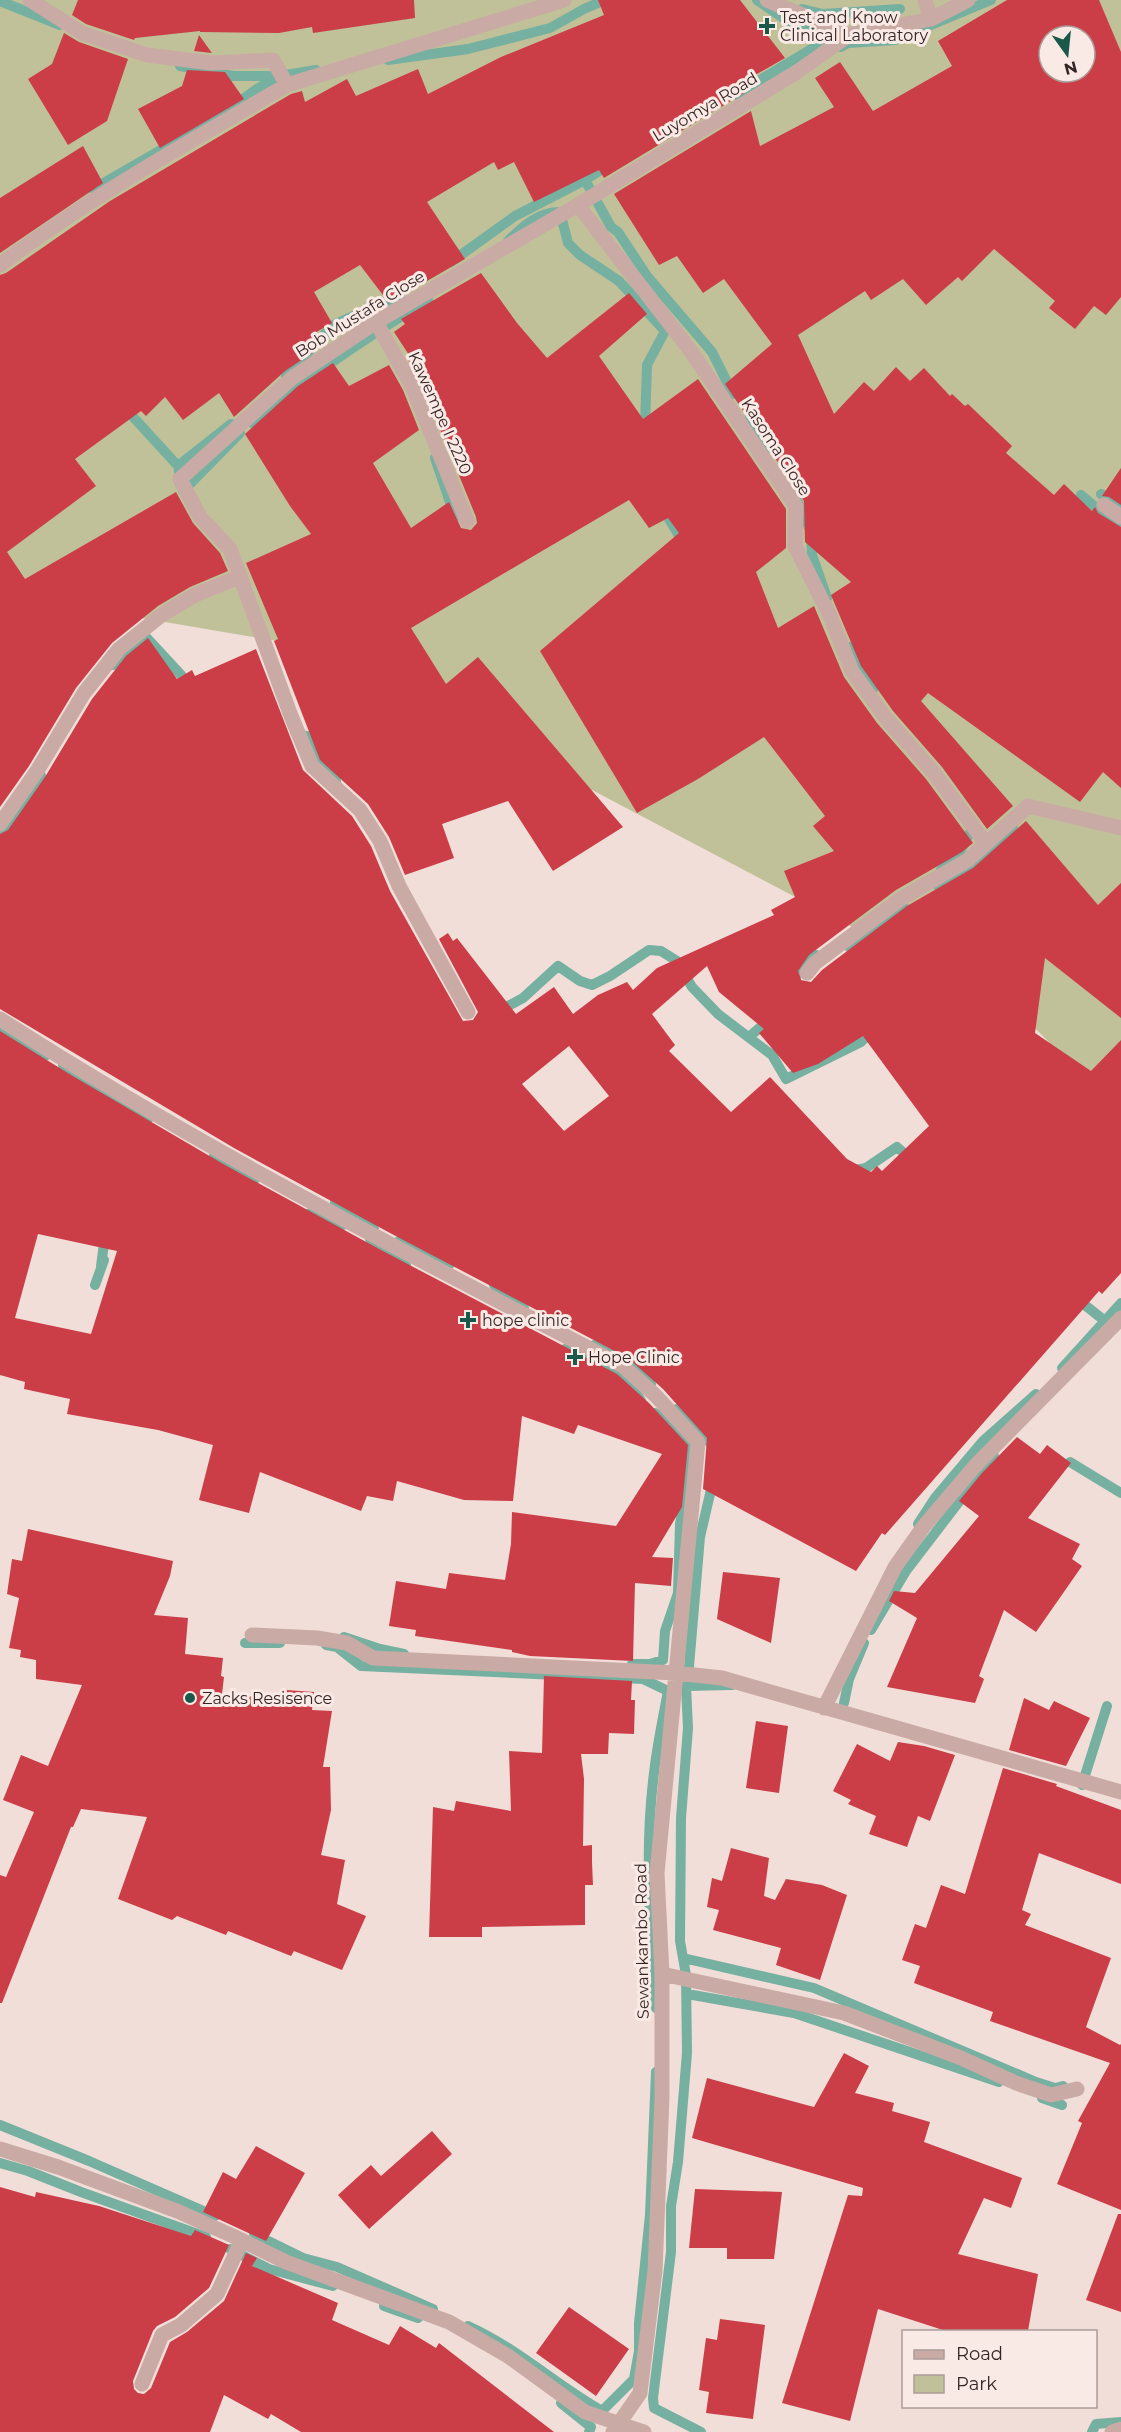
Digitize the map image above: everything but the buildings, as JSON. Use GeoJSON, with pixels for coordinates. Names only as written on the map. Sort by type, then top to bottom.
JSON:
{"type":"FeatureCollection","features":[{"type":"Feature","properties":{"kind":"street"},"geometry":{"type":"LineString","coordinates":[[30,0],[82,33],[147,55],[212,63],[273,60],[287,85]]}},
{"type":"Feature","properties":{"kind":"street"},"geometry":{"type":"LineString","coordinates":[[0,265],[145,167],[287,85],[564,0]]}},
{"type":"Feature","properties":{"kind":"street"},"geometry":{"type":"LineString","coordinates":[[767,0],[849,35],[931,19],[968,0]]}},
{"type":"Feature","properties":{"kind":"street"},"geometry":{"type":"LineString","coordinates":[[925,0],[931,19]]}},
{"type":"Feature","properties":{"kind":"street","name":"Luyomya Road"},"geometry":{"type":"LineString","coordinates":[[578,205],[797,72],[849,35]]}},
{"type":"Feature","properties":{"kind":"street","name":"Bob Mustafa Close"},"geometry":{"type":"LineString","coordinates":[[239,577],[230,549],[200,517],[180,479],[292,378],[376,322],[578,205]]}},
{"type":"Feature","properties":{"kind":"street","name":"Kasoma Close"},"geometry":{"type":"LineString","coordinates":[[578,205],[690,350],[796,506],[795,546],[830,616],[852,671],[885,717],[934,773],[986,844]]}},
{"type":"Feature","properties":{"kind":"street","name":"Kawempe I 2220"},"geometry":{"type":"LineString","coordinates":[[376,322],[412,386],[467,521]]}},
{"type":"Feature","properties":{"kind":"street"},"geometry":{"type":"LineString","coordinates":[[1104,505],[1121,517]]}},
{"type":"Feature","properties":{"kind":"street"},"geometry":{"type":"LineString","coordinates":[[0,824],[37,771],[84,693],[118,648],[163,614],[195,596],[239,577],[312,766],[360,810],[380,841],[399,886],[468,1012]]}},
{"type":"Feature","properties":{"kind":"street"},"geometry":{"type":"LineString","coordinates":[[807,973],[815,963],[902,898],[968,860],[1028,806],[1121,828]]}},
{"type":"Feature","properties":{"kind":"street","name":"Sewankambo Road"},"geometry":{"type":"LineString","coordinates":[[0,1019],[84,1073],[319,1207],[622,1366],[656,1396],[698,1442],[657,1873],[662,1974],[662,2097],[655,2271],[640,2393],[615,2427]]}},
{"type":"Feature","properties":{"kind":"street"},"geometry":{"type":"LineString","coordinates":[[824,1708],[895,1567],[924,1526],[975,1466],[1121,1318]]}},
{"type":"Feature","properties":{"kind":"street"},"geometry":{"type":"LineString","coordinates":[[252,1635],[317,1638],[347,1643],[373,1658],[722,1678],[1121,1792]]}},
{"type":"Feature","properties":{"kind":"street"},"geometry":{"type":"LineString","coordinates":[[662,1974],[843,2013],[1051,2095],[1077,2089]]}},
{"type":"Feature","properties":{"kind":"street"},"geometry":{"type":"LineString","coordinates":[[0,2149],[58,2167],[177,2211],[286,2262],[449,2322],[508,2356],[585,2412],[615,2427],[644,2432]]}},
{"type":"Feature","properties":{"kind":"street"},"geometry":{"type":"LineString","coordinates":[[142,2384],[162,2335],[181,2325],[217,2294],[242,2240]]}},
{"type":"Feature","properties":{"kind":"street"},"geometry":{"type":"LineString","coordinates":[[1112,2432],[1121,2429]]}},
{"type":"Feature","properties":{"kind":"green space"},"geometry":{"type":"Polygon","coordinates":[[[0,0],[1121,0],[1121,1115],[1025,1018],[324,649],[0,594],[0,0]]]}},
{"type":"Feature","properties":{"kind":"waterway"},"geometry":{"type":"LineString","coordinates":[[388,60],[468,49],[550,28],[605,0]]}},
{"type":"Feature","properties":{"kind":"waterway"},"geometry":{"type":"LineString","coordinates":[[757,0],[795,26],[827,34]]}},
{"type":"Feature","properties":{"kind":"waterway"},"geometry":{"type":"LineString","coordinates":[[841,47],[848,43],[895,40],[991,0]]}},
{"type":"Feature","properties":{"kind":"waterway"},"geometry":{"type":"LineString","coordinates":[[0,1],[60,25]]}},
{"type":"Feature","properties":{"kind":"waterway"},"geometry":{"type":"LineString","coordinates":[[802,9],[823,14],[900,9]]}},
{"type":"Feature","properties":{"kind":"waterway"},"geometry":{"type":"LineString","coordinates":[[735,95],[813,48],[827,34]]}},
{"type":"Feature","properties":{"kind":"waterway"},"geometry":{"type":"LineString","coordinates":[[180,66],[233,76],[280,76],[316,70]]}},
{"type":"Feature","properties":{"kind":"waterway"},"geometry":{"type":"LineString","coordinates":[[93,189],[211,121],[277,78]]}},
{"type":"Feature","properties":{"kind":"waterway"},"geometry":{"type":"LineString","coordinates":[[451,262],[515,216],[585,180],[611,163]]}},
{"type":"Feature","properties":{"kind":"waterway"},"geometry":{"type":"LineString","coordinates":[[585,180],[611,227],[618,232],[647,276],[712,352],[733,394]]}},
{"type":"Feature","properties":{"kind":"waterway"},"geometry":{"type":"LineString","coordinates":[[508,241],[525,225],[538,217],[560,212],[568,243],[580,255],[619,281],[665,331],[647,365],[645,425],[641,429]]}},
{"type":"Feature","properties":{"kind":"waterway"},"geometry":{"type":"LineString","coordinates":[[286,376],[333,325],[400,295]]}},
{"type":"Feature","properties":{"kind":"waterway"},"geometry":{"type":"LineString","coordinates":[[252,423],[338,358],[428,300]]}},
{"type":"Feature","properties":{"kind":"waterway"},"geometry":{"type":"LineString","coordinates":[[125,408],[178,466],[181,482]]}},
{"type":"Feature","properties":{"kind":"waterway"},"geometry":{"type":"LineString","coordinates":[[750,416],[765,451]]}},
{"type":"Feature","properties":{"kind":"waterway"},"geometry":{"type":"LineString","coordinates":[[178,466],[231,424]]}},
{"type":"Feature","properties":{"kind":"waterway"},"geometry":{"type":"LineString","coordinates":[[183,491],[240,433]]}},
{"type":"Feature","properties":{"kind":"waterway"},"geometry":{"type":"LineString","coordinates":[[435,458],[455,517]]}},
{"type":"Feature","properties":{"kind":"waterway"},"geometry":{"type":"LineString","coordinates":[[1101,494],[1121,505]]}},
{"type":"Feature","properties":{"kind":"waterway"},"geometry":{"type":"LineString","coordinates":[[1081,495],[1121,528]]}},
{"type":"Feature","properties":{"kind":"waterway"},"geometry":{"type":"LineString","coordinates":[[798,502],[811,532],[812,555],[827,598]]}},
{"type":"Feature","properties":{"kind":"waterway"},"geometry":{"type":"LineString","coordinates":[[663,509],[684,544]]}},
{"type":"Feature","properties":{"kind":"waterway"},"geometry":{"type":"LineString","coordinates":[[113,665],[145,636],[182,676],[188,687]]}},
{"type":"Feature","properties":{"kind":"waterway"},"geometry":{"type":"LineString","coordinates":[[850,647],[873,689]]}},
{"type":"Feature","properties":{"kind":"waterway"},"geometry":{"type":"LineString","coordinates":[[307,736],[336,781]]}},
{"type":"Feature","properties":{"kind":"waterway"},"geometry":{"type":"LineString","coordinates":[[0,838],[41,776]]}},
{"type":"Feature","properties":{"kind":"waterway"},"geometry":{"type":"LineString","coordinates":[[941,870],[960,851],[972,829],[968,823]]}},
{"type":"Feature","properties":{"kind":"waterway"},"geometry":{"type":"LineString","coordinates":[[939,888],[981,862],[1013,828]]}},
{"type":"Feature","properties":{"kind":"waterway"},"geometry":{"type":"LineString","coordinates":[[849,947],[906,909]]}},
{"type":"Feature","properties":{"kind":"waterway"},"geometry":{"type":"LineString","coordinates":[[497,1012],[523,998],[558,966],[580,981],[592,985],[649,950],[661,951],[677,961],[692,987],[718,1014],[772,1055],[786,1079],[861,1042],[874,1029]]}},
{"type":"Feature","properties":{"kind":"waterway"},"geometry":{"type":"LineString","coordinates":[[793,984],[801,967],[816,955]]}},
{"type":"Feature","properties":{"kind":"waterway"},"geometry":{"type":"LineString","coordinates":[[750,1036],[770,1019]]}},
{"type":"Feature","properties":{"kind":"waterway"},"geometry":{"type":"LineString","coordinates":[[0,1030],[47,1055]]}},
{"type":"Feature","properties":{"kind":"waterway"},"geometry":{"type":"LineString","coordinates":[[63,1065],[100,1093],[149,1118]]}},
{"type":"Feature","properties":{"kind":"waterway"},"geometry":{"type":"LineString","coordinates":[[850,1171],[866,1168],[897,1147],[913,1161]]}},
{"type":"Feature","properties":{"kind":"waterway"},"geometry":{"type":"LineString","coordinates":[[214,1156],[254,1181]]}},
{"type":"Feature","properties":{"kind":"waterway"},"geometry":{"type":"LineString","coordinates":[[335,1202],[374,1229]]}},
{"type":"Feature","properties":{"kind":"waterway"},"geometry":{"type":"LineString","coordinates":[[310,1213],[343,1225]]}},
{"type":"Feature","properties":{"kind":"waterway"},"geometry":{"type":"LineString","coordinates":[[101,1266],[105,1236]]}},
{"type":"Feature","properties":{"kind":"waterway"},"geometry":{"type":"LineString","coordinates":[[370,1239],[406,1265]]}},
{"type":"Feature","properties":{"kind":"waterway"},"geometry":{"type":"LineString","coordinates":[[399,1241],[450,1264]]}},
{"type":"Feature","properties":{"kind":"waterway"},"geometry":{"type":"LineString","coordinates":[[95,1285],[104,1260]]}},
{"type":"Feature","properties":{"kind":"waterway"},"geometry":{"type":"LineString","coordinates":[[494,1285],[524,1308]]}},
{"type":"Feature","properties":{"kind":"waterway"},"geometry":{"type":"LineString","coordinates":[[1076,1298],[1105,1321]]}},
{"type":"Feature","properties":{"kind":"waterway"},"geometry":{"type":"LineString","coordinates":[[1062,1368],[1121,1303]]}},
{"type":"Feature","properties":{"kind":"waterway"},"geometry":{"type":"LineString","coordinates":[[594,1345],[629,1357],[651,1384]]}},
{"type":"Feature","properties":{"kind":"waterway"},"geometry":{"type":"LineString","coordinates":[[565,1349],[591,1357],[628,1380],[641,1401]]}},
{"type":"Feature","properties":{"kind":"waterway"},"geometry":{"type":"LineString","coordinates":[[918,1524],[935,1498],[983,1441],[1036,1394]]}},
{"type":"Feature","properties":{"kind":"waterway"},"geometry":{"type":"LineString","coordinates":[[677,1409],[716,1449]]}},
{"type":"Feature","properties":{"kind":"waterway"},"geometry":{"type":"LineString","coordinates":[[632,1664],[650,1664],[663,1660],[665,1631],[678,1593],[680,1524],[690,1469],[689,1447],[677,1429],[655,1413]]}},
{"type":"Feature","properties":{"kind":"waterway"},"geometry":{"type":"LineString","coordinates":[[871,1630],[906,1571],[994,1456]]}},
{"type":"Feature","properties":{"kind":"waterway"},"geometry":{"type":"LineString","coordinates":[[1070,1462],[1121,1493]]}},
{"type":"Feature","properties":{"kind":"waterway"},"geometry":{"type":"LineString","coordinates":[[701,2432],[654,2408],[653,2398],[671,2252],[671,2206],[678,2162],[687,2053],[686,1975],[680,1941],[681,1818],[688,1728],[686,1686],[690,1685],[689,1666],[700,1537],[713,1481]]}},
{"type":"Feature","properties":{"kind":"waterway"},"geometry":{"type":"LineString","coordinates":[[344,1637],[404,1654]]}},
{"type":"Feature","properties":{"kind":"waterway"},"geometry":{"type":"LineString","coordinates":[[245,1643],[280,1643]]}},
{"type":"Feature","properties":{"kind":"waterway"},"geometry":{"type":"LineString","coordinates":[[844,1703],[849,1679],[864,1643]]}},
{"type":"Feature","properties":{"kind":"waterway"},"geometry":{"type":"LineString","coordinates":[[326,1645],[337,1647],[361,1666],[643,1679],[668,1691],[655,1763],[649,1831],[650,1920],[656,2008]]}},
{"type":"Feature","properties":{"kind":"waterway"},"geometry":{"type":"LineString","coordinates":[[686,1686],[732,1685]]}},
{"type":"Feature","properties":{"kind":"waterway"},"geometry":{"type":"LineString","coordinates":[[1082,1785],[1107,1706]]}},
{"type":"Feature","properties":{"kind":"waterway"},"geometry":{"type":"LineString","coordinates":[[683,1958],[814,1988],[1036,2082],[1055,2088],[1063,2086]]}},
{"type":"Feature","properties":{"kind":"waterway"},"geometry":{"type":"LineString","coordinates":[[687,1994],[794,2013],[999,2082]]}},
{"type":"Feature","properties":{"kind":"waterway"},"geometry":{"type":"LineString","coordinates":[[468,2326],[503,2345],[602,2411],[634,2379],[639,2351],[639,2323],[650,2215],[656,2072]]}},
{"type":"Feature","properties":{"kind":"waterway"},"geometry":{"type":"LineString","coordinates":[[1042,2098],[1062,2105]]}},
{"type":"Feature","properties":{"kind":"waterway"},"geometry":{"type":"LineString","coordinates":[[0,2125],[215,2216]]}},
{"type":"Feature","properties":{"kind":"waterway"},"geometry":{"type":"LineString","coordinates":[[0,2163],[28,2171],[206,2237]]}},
{"type":"Feature","properties":{"kind":"waterway"},"geometry":{"type":"LineString","coordinates":[[254,2234],[303,2258],[337,2267],[433,2309]]}},
{"type":"Feature","properties":{"kind":"waterway"},"geometry":{"type":"LineString","coordinates":[[230,2249],[269,2269],[333,2286]]}},
{"type":"Feature","properties":{"kind":"waterway"},"geometry":{"type":"LineString","coordinates":[[384,2306],[418,2318]]}},
{"type":"Feature","properties":{"kind":"waterway"},"geometry":{"type":"LineString","coordinates":[[561,2403],[591,2427],[589,2432]]}},
{"type":"Feature","properties":{"kind":"waterway"},"geometry":{"type":"LineString","coordinates":[[1092,2432],[1096,2424],[1121,2422]]}},
{"type":"Feature","properties":{"kind":"place","name":"Test and Know Clinical Laboratory"},"geometry":{"type":"Point","coordinates":[767,26]}},
{"type":"Feature","properties":{"kind":"place","name":"hope clinic"},"geometry":{"type":"Point","coordinates":[468,1320]}},
{"type":"Feature","properties":{"kind":"place","name":"Hope Clinic"},"geometry":{"type":"Point","coordinates":[575,1357]}},
{"type":"Feature","properties":{"kind":"place","name":"Zacks Resisence"},"geometry":{"type":"Point","coordinates":[190,1698]}}]}
